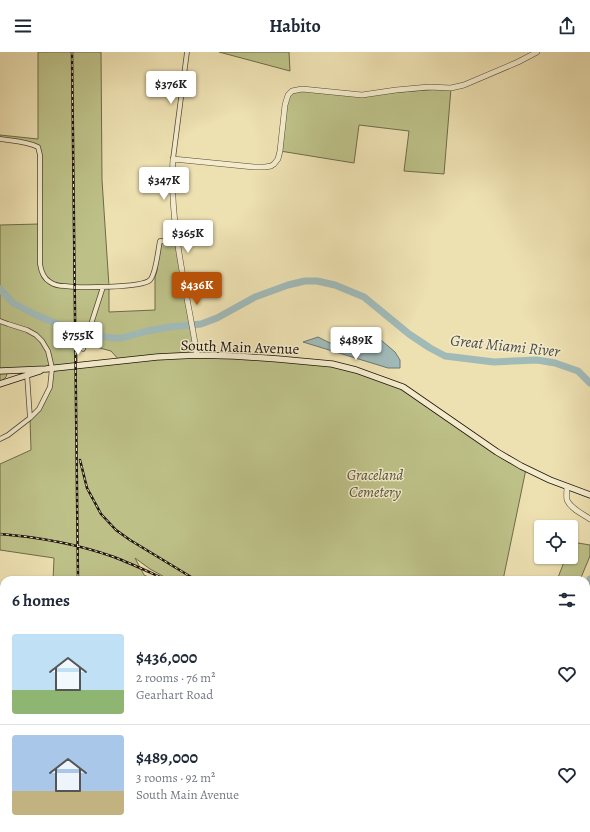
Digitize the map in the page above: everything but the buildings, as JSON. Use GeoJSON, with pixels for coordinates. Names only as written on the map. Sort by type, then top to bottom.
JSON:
{"type":"FeatureCollection","features":[{"type":"Feature","properties":{"kind":"main road","name":"South Main Avenue"},"geometry":{"type":"LineString","coordinates":[[0,371],[27,372],[49,368],[157,357],[196,355],[234,356],[332,364],[356,370],[403,387],[497,452],[520,466],[550,480],[590,495]]}},
{"type":"Feature","properties":{"kind":"main road"},"geometry":{"type":"LineString","coordinates":[[0,384],[27,372]]}},
{"type":"Feature","properties":{"kind":"street"},"geometry":{"type":"LineString","coordinates":[[187,52],[173,160],[172,199],[196,355]]}},
{"type":"Feature","properties":{"kind":"street"},"geometry":{"type":"LineString","coordinates":[[173,160],[254,167],[271,166],[278,159],[285,105],[288,95],[292,91],[302,89],[362,95],[396,90],[451,88],[464,85],[518,62],[536,52]]}},
{"type":"Feature","properties":{"kind":"street"},"geometry":{"type":"LineString","coordinates":[[0,140],[20,141],[38,147],[40,155],[40,264],[44,277],[49,281],[64,286],[76,287],[103,287],[146,283],[151,280],[154,273],[160,241],[178,242]]}},
{"type":"Feature","properties":{"kind":"street"},"geometry":{"type":"LineString","coordinates":[[83,348],[103,287]]}},
{"type":"Feature","properties":{"kind":"street"},"geometry":{"type":"LineString","coordinates":[[0,321],[27,330],[36,335],[42,341],[48,351],[50,387],[39,410],[0,440]]}},
{"type":"Feature","properties":{"kind":"street"},"geometry":{"type":"LineString","coordinates":[[27,372],[30,418]]}},
{"type":"Feature","properties":{"kind":"street"},"geometry":{"type":"LineString","coordinates":[[567,487],[567,500],[571,506],[590,519]]}},
{"type":"Feature","properties":{"kind":"green space","name":"Graceland Cemetery"},"geometry":{"type":"Polygon","coordinates":[[[38,52],[101,52],[102,180],[109,286],[109,312],[155,310],[155,277],[160,245],[162,242],[178,242],[197,355],[332,364],[403,387],[526,469],[504,576],[163,576],[135,558],[144,575],[146,576],[53,576],[54,558],[0,550],[0,464],[31,450],[30,418],[39,409],[50,387],[52,368],[4,371],[7,375],[5,379],[0,381],[0,225],[40,224],[38,147],[0,139],[0,135],[38,139],[38,52]],[[77,342],[77,365],[119,360],[111,351],[77,342]]]}},
{"type":"Feature","properties":{"kind":"green space"},"geometry":{"type":"Polygon","coordinates":[[[219,52],[289,52],[290,71],[219,52]]]}},
{"type":"Feature","properties":{"kind":"green space"},"geometry":{"type":"Polygon","coordinates":[[[451,88],[444,174],[404,171],[409,131],[359,125],[354,163],[280,151],[286,99],[296,90],[362,95],[451,88]]]}},
{"type":"Feature","properties":{"kind":"green space"},"geometry":{"type":"Polygon","coordinates":[[[578,543],[590,545],[590,556],[582,576],[559,576],[563,564],[578,564],[578,543]]]}},
{"type":"Feature","properties":{"kind":"water"},"geometry":{"type":"Polygon","coordinates":[[[366,335],[375,335],[395,352],[400,360],[400,368],[388,368],[303,342],[318,337],[330,343],[350,348],[359,344],[366,335]]]}},
{"type":"Feature","properties":{"kind":"waterway","name":"Great Miami River"},"geometry":{"type":"LineString","coordinates":[[0,289],[13,303],[62,326],[98,336],[122,338],[147,331],[201,324],[217,318],[255,297],[288,285],[305,281],[317,281],[335,285],[364,297],[409,334],[445,356],[494,362],[537,360],[555,363],[578,371],[590,383]]}},
{"type":"Feature","properties":{"kind":"railway"},"geometry":{"type":"LineString","coordinates":[[72,52],[78,576]]}},
{"type":"Feature","properties":{"kind":"railway"},"geometry":{"type":"LineString","coordinates":[[80,460],[87,488],[101,514],[116,530],[189,576]]}},
{"type":"Feature","properties":{"kind":"railway"},"geometry":{"type":"LineString","coordinates":[[0,534],[43,539],[86,548],[114,557],[158,576]]}}]}
